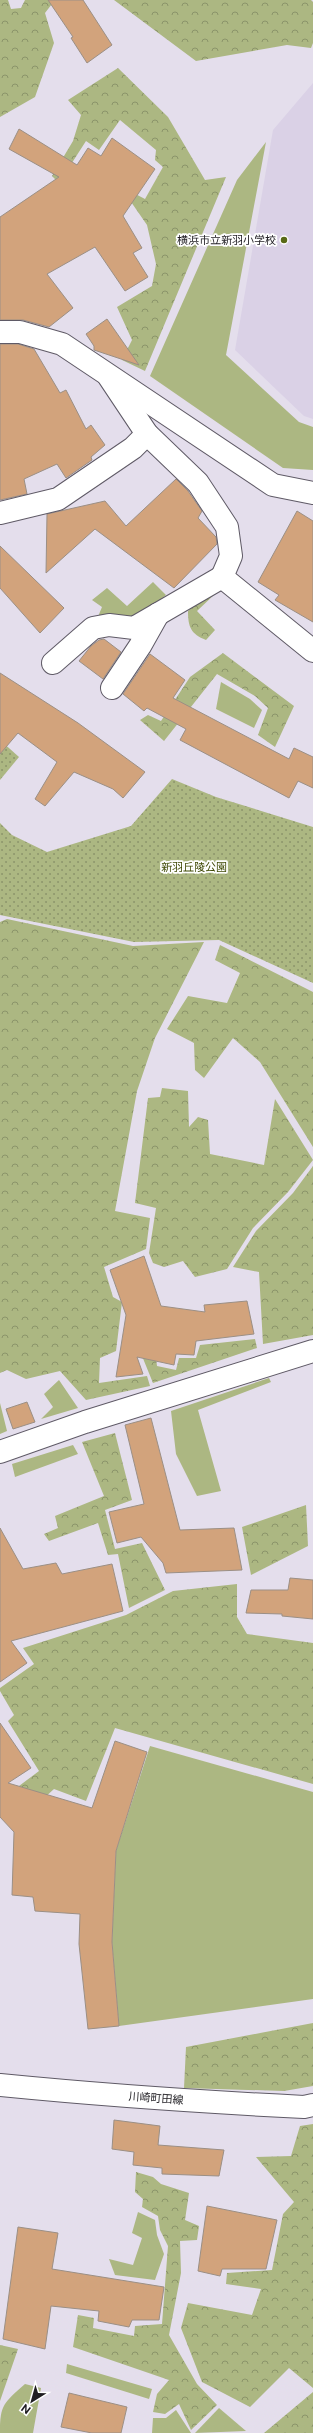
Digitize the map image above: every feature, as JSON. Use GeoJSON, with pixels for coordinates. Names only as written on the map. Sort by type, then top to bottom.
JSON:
{"type":"FeatureCollection","features":[{"type":"Feature","properties":{"kind":"street"},"geometry":{"type":"LineString","coordinates":[[0,332],[20,332],[62,344],[109,377],[273,485],[313,493]]}},
{"type":"Feature","properties":{"kind":"street"},"geometry":{"type":"LineString","coordinates":[[53,663],[93,628],[109,625],[134,628],[222,577],[231,556],[227,527],[198,483],[147,434],[109,377]]}},
{"type":"Feature","properties":{"kind":"street"},"geometry":{"type":"LineString","coordinates":[[0,513],[58,499],[133,448],[147,434]]}},
{"type":"Feature","properties":{"kind":"street"},"geometry":{"type":"LineString","coordinates":[[222,577],[313,651]]}},
{"type":"Feature","properties":{"kind":"street"},"geometry":{"type":"LineString","coordinates":[[112,688],[140,646],[158,614]]}},
{"type":"Feature","properties":{"kind":"street"},"geometry":{"type":"LineString","coordinates":[[0,1452],[85,1422],[313,1351]]}},
{"type":"Feature","properties":{"kind":"street","name":"川崎町田線"},"geometry":{"type":"LineString","coordinates":[[0,2085],[187,2100],[304,2107],[313,2105]]}},
{"type":"Feature","properties":{"kind":"shaded area","name":"横浜市立新羽小学校"},"geometry":{"type":"Polygon","coordinates":[[[313,83],[313,419],[304,416],[235,350],[273,130],[313,83]]]}},
{"type":"Feature","properties":{"kind":"green space"},"geometry":{"type":"Polygon","coordinates":[[[0,0],[8,0],[11,9],[21,8],[25,0],[55,0],[45,13],[54,43],[35,97],[0,117],[0,0]]]}},
{"type":"Feature","properties":{"kind":"green space"},"geometry":{"type":"Polygon","coordinates":[[[114,0],[311,0],[313,2],[313,43],[311,48],[287,45],[196,61],[114,0]]]}},
{"type":"Feature","properties":{"kind":"green space"},"geometry":{"type":"Polygon","coordinates":[[[118,68],[168,117],[205,180],[226,177],[145,371],[122,360],[132,340],[117,307],[152,286],[156,264],[147,225],[120,186],[145,199],[163,167],[155,160],[156,150],[120,120],[99,150],[86,141],[59,183],[52,176],[73,141],[81,115],[68,100],[118,68]]]}},
{"type":"Feature","properties":{"kind":"green space"},"geometry":{"type":"Polygon","coordinates":[[[266,142],[226,355],[299,422],[313,427],[313,470],[283,468],[150,376],[237,180],[266,142]]]}},
{"type":"Feature","properties":{"kind":"green space"},"geometry":{"type":"Polygon","coordinates":[[[153,582],[166,595],[133,622],[97,619],[102,607],[92,600],[107,588],[127,606],[153,582]]]}},
{"type":"Feature","properties":{"kind":"green space"},"geometry":{"type":"Polygon","coordinates":[[[211,589],[216,593],[197,611],[215,630],[206,640],[201,638],[191,629],[188,611],[211,589]]]}},
{"type":"Feature","properties":{"kind":"green space"},"geometry":{"type":"Polygon","coordinates":[[[223,653],[294,706],[275,747],[258,735],[268,708],[255,696],[217,674],[164,741],[140,720],[148,715],[161,721],[190,677],[223,653]]]}},
{"type":"Feature","properties":{"kind":"green space"},"geometry":{"type":"Polygon","coordinates":[[[221,682],[250,699],[262,710],[254,728],[216,709],[221,682]]]}},
{"type":"Feature","properties":{"kind":"green space"},"geometry":{"type":"Polygon","coordinates":[[[0,740],[19,757],[0,780],[0,740]]]}},
{"type":"Feature","properties":{"kind":"green space","name":"新羽丘陵公園"},"geometry":{"type":"Polygon","coordinates":[[[172,779],[216,797],[313,827],[313,983],[219,940],[134,942],[0,915],[0,823],[12,835],[47,852],[131,826],[172,779]]]}},
{"type":"Feature","properties":{"kind":"green space"},"geometry":{"type":"Polygon","coordinates":[[[7,919],[133,946],[204,942],[155,1038],[137,1091],[115,1211],[150,1218],[146,1249],[104,1267],[113,1297],[122,1302],[116,1351],[100,1358],[99,1383],[147,1376],[150,1386],[86,1400],[60,1371],[26,1379],[7,1370],[0,1373],[0,922],[7,919]]]}},
{"type":"Feature","properties":{"kind":"green space"},"geometry":{"type":"Polygon","coordinates":[[[220,945],[313,992],[313,1147],[260,1062],[233,1038],[204,1078],[195,1070],[194,1043],[167,1029],[188,996],[227,1003],[240,973],[215,960],[220,945]]]}},
{"type":"Feature","properties":{"kind":"green space"},"geometry":{"type":"Polygon","coordinates":[[[162,1088],[188,1091],[189,1127],[198,1117],[208,1120],[210,1154],[264,1165],[275,1099],[313,1160],[288,1192],[253,1228],[227,1269],[195,1277],[183,1261],[164,1267],[153,1263],[149,1253],[156,1208],[135,1203],[148,1098],[160,1097],[162,1088]]]}},
{"type":"Feature","properties":{"kind":"green space"},"geometry":{"type":"Polygon","coordinates":[[[313,1166],[313,1335],[263,1344],[259,1272],[233,1267],[256,1231],[293,1193],[313,1166]]]}},
{"type":"Feature","properties":{"kind":"green space"},"geometry":{"type":"Polygon","coordinates":[[[255,1339],[257,1348],[153,1383],[142,1356],[156,1358],[157,1366],[176,1370],[179,1358],[196,1358],[200,1345],[255,1339]]]}},
{"type":"Feature","properties":{"kind":"green space"},"geometry":{"type":"Polygon","coordinates":[[[269,1378],[271,1382],[198,1410],[221,1491],[197,1496],[176,1454],[171,1411],[269,1378]]]}},
{"type":"Feature","properties":{"kind":"green space"},"geometry":{"type":"Polygon","coordinates":[[[59,1380],[78,1408],[41,1419],[53,1407],[44,1394],[59,1380]]]}},
{"type":"Feature","properties":{"kind":"green space"},"geometry":{"type":"Polygon","coordinates":[[[0,1403],[7,1431],[0,1434],[0,1403]]]}},
{"type":"Feature","properties":{"kind":"green space"},"geometry":{"type":"Polygon","coordinates":[[[115,1433],[132,1500],[105,1510],[115,1549],[142,1543],[165,1590],[129,1608],[118,1554],[108,1555],[98,1523],[49,1541],[44,1534],[58,1528],[55,1516],[104,1496],[82,1442],[115,1433]]]}},
{"type":"Feature","properties":{"kind":"green space"},"geometry":{"type":"Polygon","coordinates":[[[73,1445],[78,1454],[15,1477],[12,1464],[73,1445]]]}},
{"type":"Feature","properties":{"kind":"green space"},"geometry":{"type":"Polygon","coordinates":[[[306,1505],[308,1546],[251,1575],[242,1527],[306,1505]]]}},
{"type":"Feature","properties":{"kind":"green space"},"geometry":{"type":"Polygon","coordinates":[[[237,1584],[237,1617],[247,1634],[313,1643],[313,1784],[115,1728],[86,1801],[54,1789],[32,1809],[19,1786],[39,1771],[8,1721],[14,1715],[0,1691],[0,1688],[34,1664],[23,1648],[126,1615],[173,1591],[237,1584]]]}},
{"type":"Feature","properties":{"kind":"green space"},"geometry":{"type":"Polygon","coordinates":[[[150,1746],[313,1792],[313,1999],[119,2026],[112,1942],[116,1851],[150,1746]]]}},
{"type":"Feature","properties":{"kind":"green space"},"geometry":{"type":"Polygon","coordinates":[[[313,2023],[313,2086],[284,2091],[184,2088],[186,2047],[313,2023]]]}},
{"type":"Feature","properties":{"kind":"green space"},"geometry":{"type":"Polygon","coordinates":[[[313,2124],[313,2388],[289,2368],[250,2407],[202,2382],[181,2328],[188,2303],[252,2315],[261,2289],[226,2284],[227,2273],[272,2270],[283,2214],[294,2202],[256,2157],[291,2156],[300,2126],[313,2124]]]}},
{"type":"Feature","properties":{"kind":"green space"},"geometry":{"type":"Polygon","coordinates":[[[136,2172],[153,2177],[161,2184],[189,2193],[185,2220],[199,2226],[197,2240],[180,2241],[181,2273],[169,2335],[197,2384],[217,2405],[191,2430],[179,2404],[165,2414],[153,2412],[157,2394],[169,2380],[73,2347],[78,2315],[94,2318],[93,2328],[134,2336],[135,2326],[162,2324],[168,2246],[160,2230],[158,2216],[142,2207],[143,2199],[135,2192],[136,2172]]]}},
{"type":"Feature","properties":{"kind":"green space"},"geometry":{"type":"Polygon","coordinates":[[[138,2212],[155,2220],[157,2235],[164,2254],[155,2280],[115,2275],[109,2259],[133,2265],[142,2238],[132,2233],[138,2212]]]}},
{"type":"Feature","properties":{"kind":"green space"},"geometry":{"type":"Polygon","coordinates":[[[0,2345],[18,2349],[0,2401],[0,2345]]]}},
{"type":"Feature","properties":{"kind":"green space"},"geometry":{"type":"Polygon","coordinates":[[[67,2364],[152,2389],[149,2399],[66,2373],[67,2364]]]}},
{"type":"Feature","properties":{"kind":"green space"},"geometry":{"type":"Polygon","coordinates":[[[25,2384],[41,2388],[33,2433],[0,2433],[2,2410],[8,2400],[25,2384]]]}},
{"type":"Feature","properties":{"kind":"green space"},"geometry":{"type":"Polygon","coordinates":[[[313,2392],[313,2433],[264,2433],[313,2392]]]}},
{"type":"Feature","properties":{"kind":"green space"},"geometry":{"type":"Polygon","coordinates":[[[219,2408],[246,2431],[195,2433],[219,2408]]]}},
{"type":"Feature","properties":{"kind":"green space"},"geometry":{"type":"Polygon","coordinates":[[[176,2410],[191,2433],[152,2433],[153,2418],[166,2418],[176,2410]]]}},
{"type":"Feature","properties":{"kind":"building"},"geometry":{"type":"Polygon","coordinates":[[[48,0],[83,0],[112,45],[87,63],[71,38],[73,37],[48,0]]]}},
{"type":"Feature","properties":{"kind":"building"},"geometry":{"type":"Polygon","coordinates":[[[19,129],[77,165],[88,148],[101,156],[112,138],[155,169],[123,216],[142,248],[133,253],[148,277],[125,291],[95,247],[47,274],[73,308],[49,327],[23,320],[0,320],[0,217],[59,177],[9,149],[19,129]]]}},
{"type":"Feature","properties":{"kind":"building"},"geometry":{"type":"Polygon","coordinates":[[[107,319],[139,365],[94,350],[94,346],[86,334],[107,319]]]}},
{"type":"Feature","properties":{"kind":"building"},"geometry":{"type":"Polygon","coordinates":[[[0,344],[18,344],[34,349],[60,393],[66,390],[86,429],[91,425],[105,445],[91,457],[92,460],[66,478],[57,464],[24,479],[27,494],[0,500],[0,344]]]}},
{"type":"Feature","properties":{"kind":"building"},"geometry":{"type":"Polygon","coordinates":[[[176,479],[188,491],[202,511],[198,518],[216,537],[217,544],[174,588],[95,529],[46,573],[47,514],[105,501],[126,526],[176,479]]]}},
{"type":"Feature","properties":{"kind":"building"},"geometry":{"type":"Polygon","coordinates":[[[297,511],[313,521],[313,622],[275,600],[279,595],[258,582],[297,511]]]}},
{"type":"Feature","properties":{"kind":"building"},"geometry":{"type":"Polygon","coordinates":[[[0,546],[64,608],[40,633],[0,588],[0,546]]]}},
{"type":"Feature","properties":{"kind":"building"},"geometry":{"type":"Polygon","coordinates":[[[104,639],[121,652],[103,679],[79,661],[91,646],[99,640],[104,639]]]}},
{"type":"Feature","properties":{"kind":"building"},"geometry":{"type":"Polygon","coordinates":[[[150,654],[185,680],[173,698],[289,759],[294,748],[313,757],[313,788],[298,781],[289,798],[180,740],[186,729],[147,708],[144,711],[123,694],[150,654]]]}},
{"type":"Feature","properties":{"kind":"building"},"geometry":{"type":"Polygon","coordinates":[[[0,673],[78,723],[145,772],[123,798],[113,789],[74,772],[45,806],[35,799],[57,762],[18,733],[0,754],[0,673]]]}},
{"type":"Feature","properties":{"kind":"building"},"geometry":{"type":"Polygon","coordinates":[[[144,1256],[161,1306],[205,1312],[204,1305],[247,1301],[254,1334],[196,1341],[194,1355],[176,1354],[174,1365],[137,1357],[143,1374],[116,1377],[126,1315],[110,1270],[144,1256]]]}},
{"type":"Feature","properties":{"kind":"building"},"geometry":{"type":"Polygon","coordinates":[[[27,1402],[35,1422],[13,1429],[6,1409],[27,1402]]]}},
{"type":"Feature","properties":{"kind":"building"},"geometry":{"type":"Polygon","coordinates":[[[151,1418],[180,1530],[234,1528],[242,1570],[166,1573],[163,1563],[141,1537],[117,1543],[109,1512],[144,1504],[125,1425],[151,1418]]]}},
{"type":"Feature","properties":{"kind":"building"},"geometry":{"type":"Polygon","coordinates":[[[0,1528],[23,1569],[56,1563],[62,1574],[112,1564],[123,1611],[11,1641],[27,1663],[0,1682],[0,1528]]]}},
{"type":"Feature","properties":{"kind":"building"},"geometry":{"type":"Polygon","coordinates":[[[290,1578],[313,1580],[313,1619],[282,1616],[282,1614],[246,1613],[251,1590],[288,1590],[290,1578]]]}},
{"type":"Feature","properties":{"kind":"building"},"geometry":{"type":"Polygon","coordinates":[[[0,1723],[31,1768],[8,1783],[92,1808],[115,1741],[147,1752],[116,1851],[112,1942],[119,2026],[88,2029],[79,1944],[80,1914],[35,1911],[33,1897],[12,1895],[14,1832],[0,1817],[0,1723]]]}},
{"type":"Feature","properties":{"kind":"building"},"geometry":{"type":"Polygon","coordinates":[[[114,2120],[160,2126],[158,2145],[224,2150],[219,2176],[162,2174],[162,2168],[133,2165],[134,2152],[112,2149],[114,2120]]]}},
{"type":"Feature","properties":{"kind":"building"},"geometry":{"type":"Polygon","coordinates":[[[207,2206],[277,2220],[266,2269],[222,2269],[220,2276],[198,2271],[207,2206]]]}},
{"type":"Feature","properties":{"kind":"building"},"geometry":{"type":"Polygon","coordinates":[[[18,2227],[58,2233],[52,2269],[164,2287],[159,2320],[132,2320],[129,2327],[98,2321],[99,2311],[51,2306],[45,2349],[3,2339],[18,2227]]]}},
{"type":"Feature","properties":{"kind":"building"},"geometry":{"type":"Polygon","coordinates":[[[69,2393],[127,2407],[121,2433],[92,2433],[61,2427],[69,2393]]]}},
{"type":"Feature","properties":{"kind":"place","name":"横浜市立新羽小学校"},"geometry":{"type":"Point","coordinates":[284,240]}}]}
